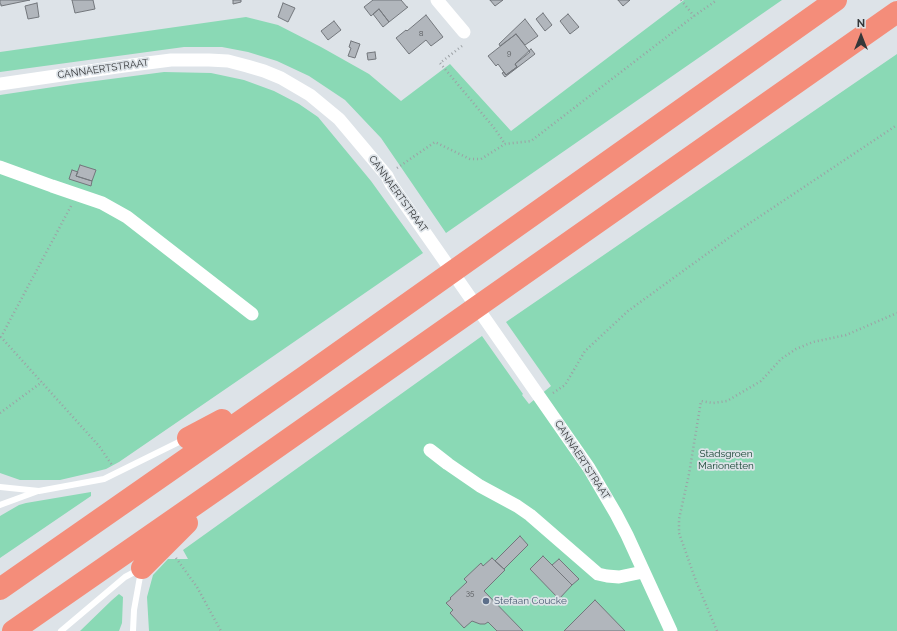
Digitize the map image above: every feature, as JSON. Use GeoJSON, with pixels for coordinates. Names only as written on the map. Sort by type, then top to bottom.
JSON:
{"type":"FeatureCollection","features":[{"type":"Feature","properties":{"kind":"highway"},"geometry":{"type":"LineString","coordinates":[[0,589],[304,377],[836,0]]}},
{"type":"Feature","properties":{"kind":"highway"},"geometry":{"type":"LineString","coordinates":[[12,631],[229,481],[897,12]]}},
{"type":"Feature","properties":{"kind":"highway"},"geometry":{"type":"LineString","coordinates":[[188,438],[304,377]]}},
{"type":"Feature","properties":{"kind":"highway"},"geometry":{"type":"LineString","coordinates":[[142,568],[229,481]]}},
{"type":"Feature","properties":{"kind":"street"},"geometry":{"type":"LineString","coordinates":[[437,0],[464,32]]}},
{"type":"Feature","properties":{"kind":"street","name":"CANNAERTSTRAAT"},"geometry":{"type":"LineString","coordinates":[[0,84],[171,60],[228,61],[264,71],[281,78],[322,104],[339,119],[387,176],[391,184],[589,468],[616,514],[671,631]]}},
{"type":"Feature","properties":{"kind":"street"},"geometry":{"type":"LineString","coordinates":[[0,167],[102,203],[127,217],[252,314]]}},
{"type":"Feature","properties":{"kind":"street"},"geometry":{"type":"LineString","coordinates":[[430,450],[480,486],[517,506],[530,515],[598,574],[618,577],[644,572]]}},
{"type":"Feature","properties":{"kind":"lane"},"geometry":{"type":"LineString","coordinates":[[0,505],[39,491],[104,479],[188,438]]}},
{"type":"Feature","properties":{"kind":"lane"},"geometry":{"type":"LineString","coordinates":[[0,487],[39,491]]}},
{"type":"Feature","properties":{"kind":"lane"},"geometry":{"type":"LineString","coordinates":[[61,631],[125,577],[142,568]]}},
{"type":"Feature","properties":{"kind":"lane"},"geometry":{"type":"LineString","coordinates":[[133,631],[134,610],[142,568]]}},
{"type":"Feature","properties":{"kind":"path"},"geometry":{"type":"LineString","coordinates":[[681,0],[694,16]]}},
{"type":"Feature","properties":{"kind":"path"},"geometry":{"type":"LineString","coordinates":[[403,163],[435,142],[470,159],[481,159],[505,144],[531,140],[717,0]]}},
{"type":"Feature","properties":{"kind":"path"},"geometry":{"type":"LineString","coordinates":[[464,32],[466,42],[440,63],[495,129],[505,144]]}},
{"type":"Feature","properties":{"kind":"path"},"geometry":{"type":"LineString","coordinates":[[553,394],[565,385],[585,350],[628,311],[741,229],[897,125]]}},
{"type":"Feature","properties":{"kind":"path"},"geometry":{"type":"LineString","coordinates":[[77,195],[1,337],[99,446]]}},
{"type":"Feature","properties":{"kind":"path"},"geometry":{"type":"LineString","coordinates":[[717,631],[696,581],[679,533],[679,519],[689,474],[701,401],[713,403],[727,401],[761,381],[781,359],[796,349],[813,342],[846,335],[897,313]]}},
{"type":"Feature","properties":{"kind":"path"},"geometry":{"type":"LineString","coordinates":[[0,413],[42,382]]}},
{"type":"Feature","properties":{"kind":"path"},"geometry":{"type":"LineString","coordinates":[[196,587],[221,631]]}},
{"type":"Feature","properties":{"kind":"green space"},"geometry":{"type":"Polygon","coordinates":[[[684,0],[782,0],[446,233],[381,138],[345,100],[309,76],[277,61],[248,52],[222,47],[184,47],[0,72],[0,52],[246,17],[278,25],[321,47],[369,74],[401,101],[450,64],[511,131],[684,0]]]}},
{"type":"Feature","properties":{"kind":"green space","name":"Stadsgroen Marionetten"},"geometry":{"type":"Polygon","coordinates":[[[897,54],[897,631],[149,631],[147,597],[153,575],[168,559],[188,559],[183,550],[482,336],[529,404],[551,386],[506,322],[897,54]]]}},
{"type":"Feature","properties":{"kind":"green space"},"geometry":{"type":"Polygon","coordinates":[[[164,72],[211,73],[244,80],[274,91],[299,104],[318,117],[371,181],[423,253],[119,462],[106,469],[60,480],[20,480],[0,473],[0,95],[164,72]]]}},
{"type":"Feature","properties":{"kind":"green space"},"geometry":{"type":"Polygon","coordinates":[[[91,492],[91,496],[0,558],[0,516],[19,505],[26,503],[91,492]]]}},
{"type":"Feature","properties":{"kind":"green space"},"geometry":{"type":"Polygon","coordinates":[[[119,594],[123,597],[122,623],[119,631],[80,631],[112,600],[119,594]]]}},
{"type":"Feature","properties":{"kind":"building"},"geometry":{"type":"Polygon","coordinates":[[[0,0],[30,0],[1,6],[0,0]]]}},
{"type":"Feature","properties":{"kind":"building"},"geometry":{"type":"Polygon","coordinates":[[[72,0],[93,0],[95,9],[75,13],[72,0]]]}},
{"type":"Feature","properties":{"kind":"building"},"geometry":{"type":"Polygon","coordinates":[[[233,0],[241,0],[241,2],[233,4],[233,0]]]}},
{"type":"Feature","properties":{"kind":"building"},"geometry":{"type":"Polygon","coordinates":[[[373,0],[401,0],[408,7],[389,22],[379,9],[371,16],[364,7],[373,0]]]}},
{"type":"Feature","properties":{"kind":"building"},"geometry":{"type":"Polygon","coordinates":[[[490,0],[503,0],[495,6],[490,0]]]}},
{"type":"Feature","properties":{"kind":"building"},"geometry":{"type":"Polygon","coordinates":[[[618,0],[630,0],[623,6],[618,0]]]}},
{"type":"Feature","properties":{"kind":"building"},"geometry":{"type":"Polygon","coordinates":[[[37,3],[39,17],[28,19],[25,6],[37,3]]]}},
{"type":"Feature","properties":{"kind":"building"},"geometry":{"type":"Polygon","coordinates":[[[283,3],[295,8],[288,22],[278,17],[283,3]]]}},
{"type":"Feature","properties":{"kind":"building"},"geometry":{"type":"Polygon","coordinates":[[[379,9],[389,22],[383,27],[373,14],[379,9]]]}},
{"type":"Feature","properties":{"kind":"building"},"geometry":{"type":"Polygon","coordinates":[[[543,13],[552,25],[545,31],[536,19],[543,13]]]}},
{"type":"Feature","properties":{"kind":"building"},"geometry":{"type":"Polygon","coordinates":[[[568,14],[579,27],[570,34],[560,21],[568,14]]]}},
{"type":"Feature","properties":{"kind":"building"},"geometry":{"type":"Polygon","coordinates":[[[426,15],[443,37],[431,46],[426,40],[409,54],[396,38],[426,15]]]}},
{"type":"Feature","properties":{"kind":"building"},"geometry":{"type":"Polygon","coordinates":[[[525,19],[538,36],[525,45],[516,34],[500,46],[499,44],[525,19]]]}},
{"type":"Feature","properties":{"kind":"building"},"geometry":{"type":"Polygon","coordinates":[[[334,21],[341,30],[328,40],[321,31],[334,21]]]}},
{"type":"Feature","properties":{"kind":"building"},"geometry":{"type":"Polygon","coordinates":[[[516,34],[530,52],[515,64],[517,67],[506,75],[498,64],[496,66],[488,56],[516,34]]]}},
{"type":"Feature","properties":{"kind":"building"},"geometry":{"type":"Polygon","coordinates":[[[351,41],[360,44],[355,58],[348,56],[351,48],[349,47],[351,41]]]}},
{"type":"Feature","properties":{"kind":"building"},"geometry":{"type":"Polygon","coordinates":[[[531,49],[535,54],[505,77],[502,73],[504,72],[506,75],[517,67],[515,64],[531,49]]]}},
{"type":"Feature","properties":{"kind":"building"},"geometry":{"type":"Polygon","coordinates":[[[375,52],[376,59],[368,60],[367,53],[375,52]]]}},
{"type":"Feature","properties":{"kind":"building"},"geometry":{"type":"Polygon","coordinates":[[[80,165],[96,170],[92,181],[76,176],[80,165]]]}},
{"type":"Feature","properties":{"kind":"building"},"geometry":{"type":"Polygon","coordinates":[[[72,170],[78,172],[76,176],[92,181],[91,186],[69,179],[72,170]]]}},
{"type":"Feature","properties":{"kind":"building"},"geometry":{"type":"Polygon","coordinates":[[[520,536],[528,545],[504,569],[495,561],[520,536]]]}},
{"type":"Feature","properties":{"kind":"building"},"geometry":{"type":"Polygon","coordinates":[[[543,556],[572,585],[559,599],[530,569],[543,556]]]}},
{"type":"Feature","properties":{"kind":"building"},"geometry":{"type":"Polygon","coordinates":[[[492,558],[505,570],[484,591],[523,631],[497,631],[488,622],[485,624],[480,624],[472,621],[464,628],[450,613],[453,610],[446,603],[467,582],[464,579],[481,563],[483,566],[492,558]]]}},
{"type":"Feature","properties":{"kind":"building"},"geometry":{"type":"Polygon","coordinates":[[[559,559],[579,579],[572,585],[552,565],[559,559]]]}},
{"type":"Feature","properties":{"kind":"building"},"geometry":{"type":"Polygon","coordinates":[[[595,600],[625,631],[564,631],[595,600]]]}},
{"type":"Feature","properties":{"kind":"place","name":"Stefaan Coucke"},"geometry":{"type":"Point","coordinates":[486,601]}}]}
